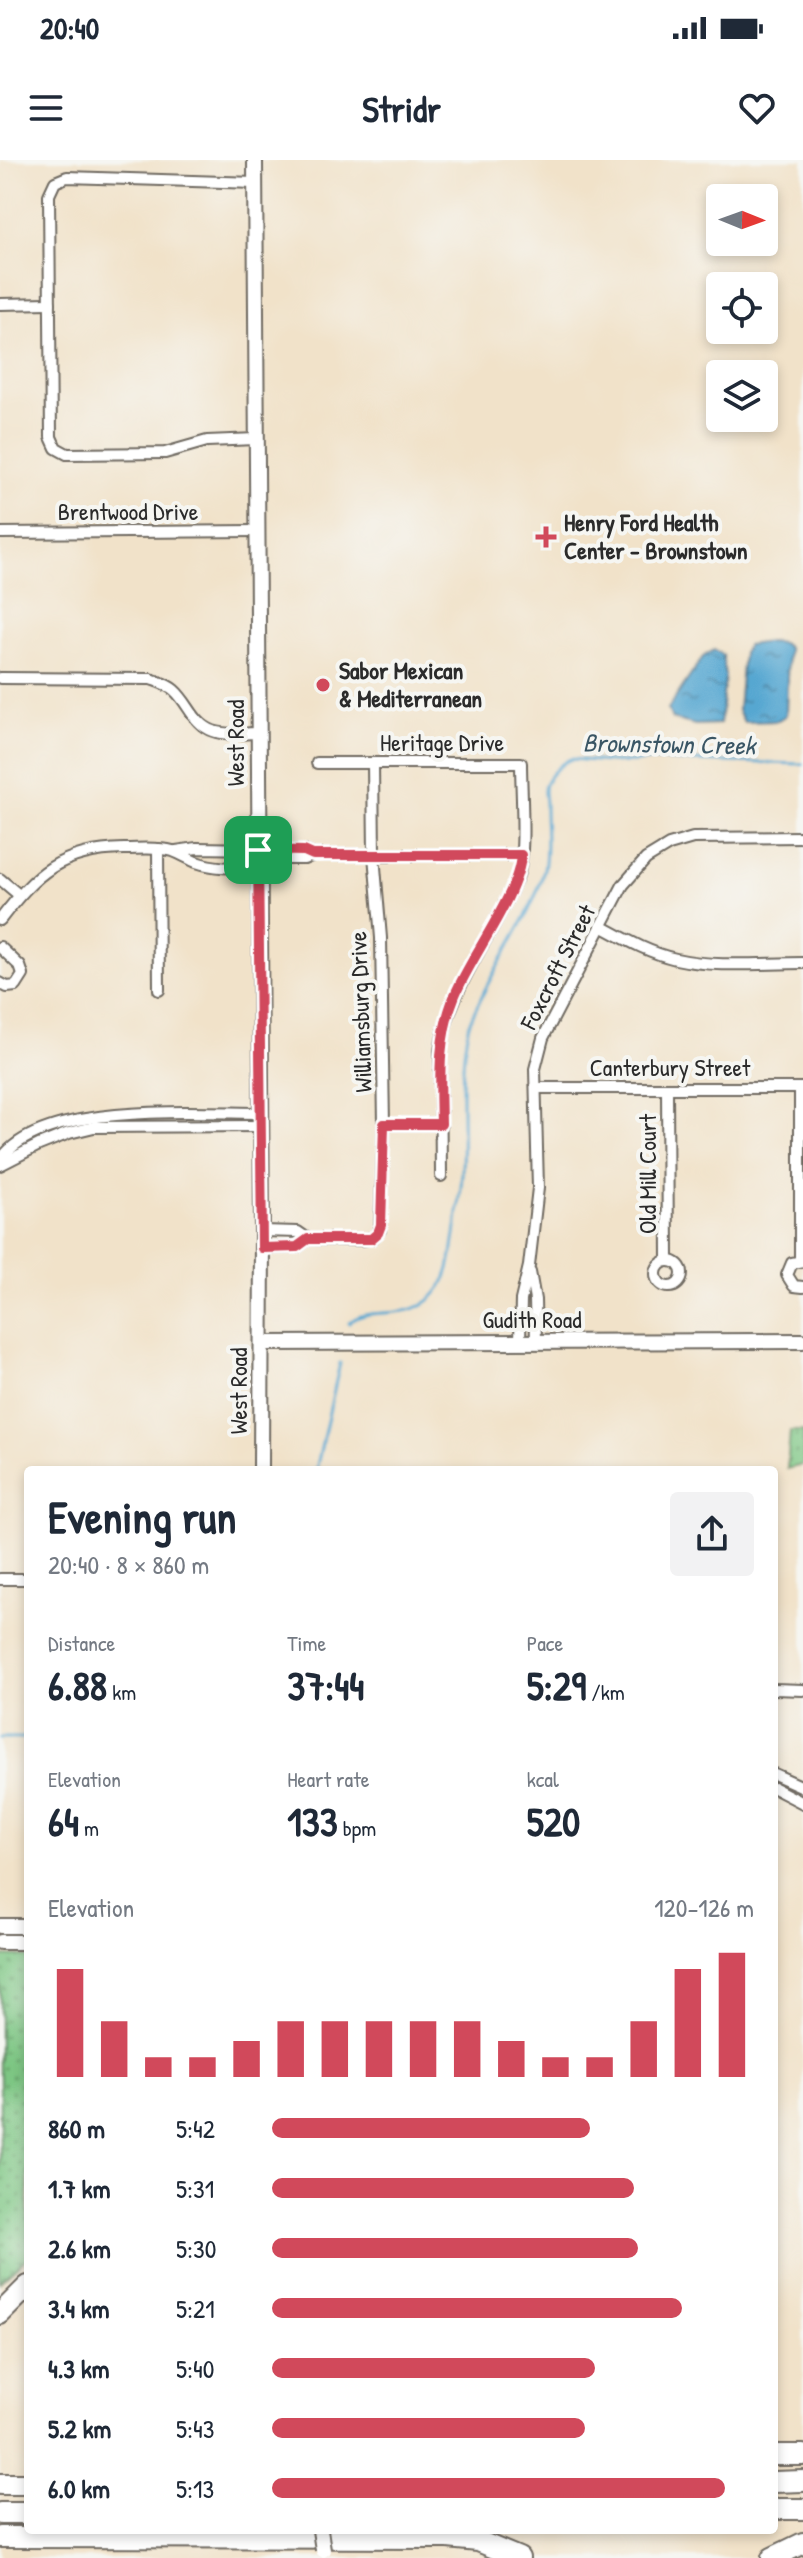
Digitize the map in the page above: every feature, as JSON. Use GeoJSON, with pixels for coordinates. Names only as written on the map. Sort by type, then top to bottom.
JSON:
{"type":"FeatureCollection","features":[{"type":"Feature","properties":{"kind":"highway"},"geometry":{"type":"LineString","coordinates":[[0,2314],[24,2290]]}},
{"type":"Feature","properties":{"kind":"highway"},"geometry":{"type":"LineString","coordinates":[[778,2455],[803,2455]]}},
{"type":"Feature","properties":{"kind":"highway"},"geometry":{"type":"LineString","coordinates":[[778,2482],[803,2481]]}},
{"type":"Feature","properties":{"kind":"highway"},"geometry":{"type":"LineString","coordinates":[[0,2484],[24,2484]]}},
{"type":"Feature","properties":{"kind":"highway"},"geometry":{"type":"LineString","coordinates":[[778,2509],[803,2509]]}},
{"type":"Feature","properties":{"kind":"highway"},"geometry":{"type":"LineString","coordinates":[[0,2513],[24,2513]]}},
{"type":"Feature","properties":{"kind":"highway"},"geometry":{"type":"LineString","coordinates":[[0,2537],[448,2538],[478,2541],[519,2558]]}},
{"type":"Feature","properties":{"kind":"highway"},"geometry":{"type":"LineString","coordinates":[[772,2558],[803,2543]]}},
{"type":"Feature","properties":{"kind":"main road","name":"West Road"},"geometry":{"type":"LineString","coordinates":[[255,160],[261,1466]]}},
{"type":"Feature","properties":{"kind":"main road","name":"Gudith Road"},"geometry":{"type":"LineString","coordinates":[[262,1343],[803,1341]]}},
{"type":"Feature","properties":{"kind":"main road"},"geometry":{"type":"LineString","coordinates":[[0,1926],[24,1926]]}},
{"type":"Feature","properties":{"kind":"main road"},"geometry":{"type":"LineString","coordinates":[[0,1942],[24,1942]]}},
{"type":"Feature","properties":{"kind":"main road"},"geometry":{"type":"LineString","coordinates":[[320,2534],[323,2554]]}},
{"type":"Feature","properties":{"kind":"street"},"geometry":{"type":"LineString","coordinates":[[255,183],[61,178],[51,187],[49,219],[51,437],[56,448],[67,454],[153,454],[176,451],[207,441],[256,439]]}},
{"type":"Feature","properties":{"kind":"street"},"geometry":{"type":"LineString","coordinates":[[0,304],[50,303]]}},
{"type":"Feature","properties":{"kind":"street","name":"Brentwood Drive"},"geometry":{"type":"LineString","coordinates":[[0,533],[257,531]]}},
{"type":"Feature","properties":{"kind":"street"},"geometry":{"type":"LineString","coordinates":[[0,678],[151,679],[175,691],[196,720],[209,730],[258,733]]}},
{"type":"Feature","properties":{"kind":"street","name":"Heritage Drive"},"geometry":{"type":"LineString","coordinates":[[317,763],[521,763],[521,855],[517,876],[465,973],[448,1012],[440,1051],[441,1176]]}},
{"type":"Feature","properties":{"kind":"street","name":"Williamsburg Drive"},"geometry":{"type":"LineString","coordinates":[[262,1231],[298,1232],[308,1239],[368,1240],[378,1233],[381,1225],[384,1124],[381,938],[374,855],[373,763]]}},
{"type":"Feature","properties":{"kind":"street","name":"Foxcroft Street"},"geometry":{"type":"LineString","coordinates":[[520,1341],[521,1300],[529,1266],[538,1188],[536,1061],[543,1038],[629,876],[646,859],[669,845],[706,837],[803,837]]}},
{"type":"Feature","properties":{"kind":"street"},"geometry":{"type":"LineString","coordinates":[[174,852],[197,848],[258,856],[304,851],[313,855],[521,855]]}},
{"type":"Feature","properties":{"kind":"street"},"geometry":{"type":"LineString","coordinates":[[0,920],[19,895],[44,871],[75,855],[109,849],[158,849],[209,865],[231,868],[258,856]]}},
{"type":"Feature","properties":{"kind":"street"},"geometry":{"type":"LineString","coordinates":[[158,849],[159,990]]}},
{"type":"Feature","properties":{"kind":"street"},"geometry":{"type":"LineString","coordinates":[[0,879],[19,895]]}},
{"type":"Feature","properties":{"kind":"street"},"geometry":{"type":"LineString","coordinates":[[601,926],[675,959],[711,963],[803,963]]}},
{"type":"Feature","properties":{"kind":"street"},"geometry":{"type":"LineString","coordinates":[[0,947],[20,966],[23,975],[16,986],[7,987],[0,983]]}},
{"type":"Feature","properties":{"kind":"street","name":"Canterbury Street"},"geometry":{"type":"LineString","coordinates":[[536,1088],[801,1088]]}},
{"type":"Feature","properties":{"kind":"street","name":"Old Mill Court"},"geometry":{"type":"LineString","coordinates":[[667,1088],[668,1260]]}},
{"type":"Feature","properties":{"kind":"street"},"geometry":{"type":"LineString","coordinates":[[801,1088],[802,1260],[792,1263],[787,1275],[794,1286],[803,1287]]}},
{"type":"Feature","properties":{"kind":"street"},"geometry":{"type":"LineString","coordinates":[[140,1114],[140,1126]]}},
{"type":"Feature","properties":{"kind":"street"},"geometry":{"type":"LineString","coordinates":[[0,1163],[7,1150],[45,1128],[95,1115],[261,1119]]}},
{"type":"Feature","properties":{"kind":"street"},"geometry":{"type":"LineString","coordinates":[[0,1163],[69,1133],[94,1127],[261,1119]]}},
{"type":"Feature","properties":{"kind":"street"},"geometry":{"type":"LineString","coordinates":[[384,1124],[441,1124]]}},
{"type":"Feature","properties":{"kind":"street","name":"Williamsburg Drive"},"geometry":{"type":"LineString","coordinates":[[262,1248],[297,1247],[308,1239]]}},
{"type":"Feature","properties":{"kind":"street","name":"Foxcroft Street"},"geometry":{"type":"LineString","coordinates":[[529,1266],[535,1300],[536,1341]]}},
{"type":"Feature","properties":{"kind":"street"},"geometry":{"type":"LineString","coordinates":[[0,1579],[24,1579]]}},
{"type":"Feature","properties":{"kind":"street"},"geometry":{"type":"LineString","coordinates":[[778,1689],[803,1690]]}},
{"type":"Feature","properties":{"kind":"street"},"geometry":{"type":"LineString","coordinates":[[778,1776],[803,1787]]}},
{"type":"Feature","properties":{"kind":"street"},"geometry":{"type":"LineString","coordinates":[[778,1790],[803,1803]]}},
{"type":"Feature","properties":{"kind":"green space"},"geometry":{"type":"Polygon","coordinates":[[[790,1431],[803,1431],[803,1465],[787,1469],[790,1431]]]}},
{"type":"Feature","properties":{"kind":"green space"},"geometry":{"type":"Polygon","coordinates":[[[0,1956],[24,1957],[24,2261],[0,2282],[0,1956]]]}},
{"type":"Feature","properties":{"kind":"water"},"geometry":{"type":"Polygon","coordinates":[[[782,643],[788,648],[786,715],[778,721],[744,722],[738,710],[743,652],[747,645],[782,643]]]}},
{"type":"Feature","properties":{"kind":"water"},"geometry":{"type":"Polygon","coordinates":[[[714,650],[723,655],[725,677],[720,724],[695,725],[672,719],[668,709],[703,657],[714,650]]]}},
{"type":"Feature","properties":{"kind":"waterway","name":"Brownstown Creek"},"geometry":{"type":"LineString","coordinates":[[349,1323],[368,1314],[418,1307],[441,1287],[447,1275],[461,1189],[462,1082],[468,1028],[488,984],[525,919],[539,885],[546,854],[544,790],[549,777],[571,759],[803,764]]}},
{"type":"Feature","properties":{"kind":"waterway","name":"Brownstown Creek"},"geometry":{"type":"LineString","coordinates":[[317,1466],[340,1363]]}},
{"type":"Feature","properties":{"kind":"waterway","name":"Brownstown Creek"},"geometry":{"type":"LineString","coordinates":[[0,1738],[24,1738]]}},
{"type":"Feature","properties":{"kind":"place","name":"Henry Ford Health Center - Brownstown"},"geometry":{"type":"Point","coordinates":[546,537]}},
{"type":"Feature","properties":{"kind":"place","name":"Sabor Mexican & Mediterranean"},"geometry":{"type":"Point","coordinates":[323,685]}},
{"type":"Feature","properties":{"kind":"route"},"geometry":{"type":"LineString","coordinates":[[258,850],[304,851],[313,855],[521,855],[517,876],[465,973],[448,1012],[440,1051],[441,1124],[384,1124],[381,1225],[371,1239],[308,1239],[297,1247],[262,1248],[258,850]]}}]}
